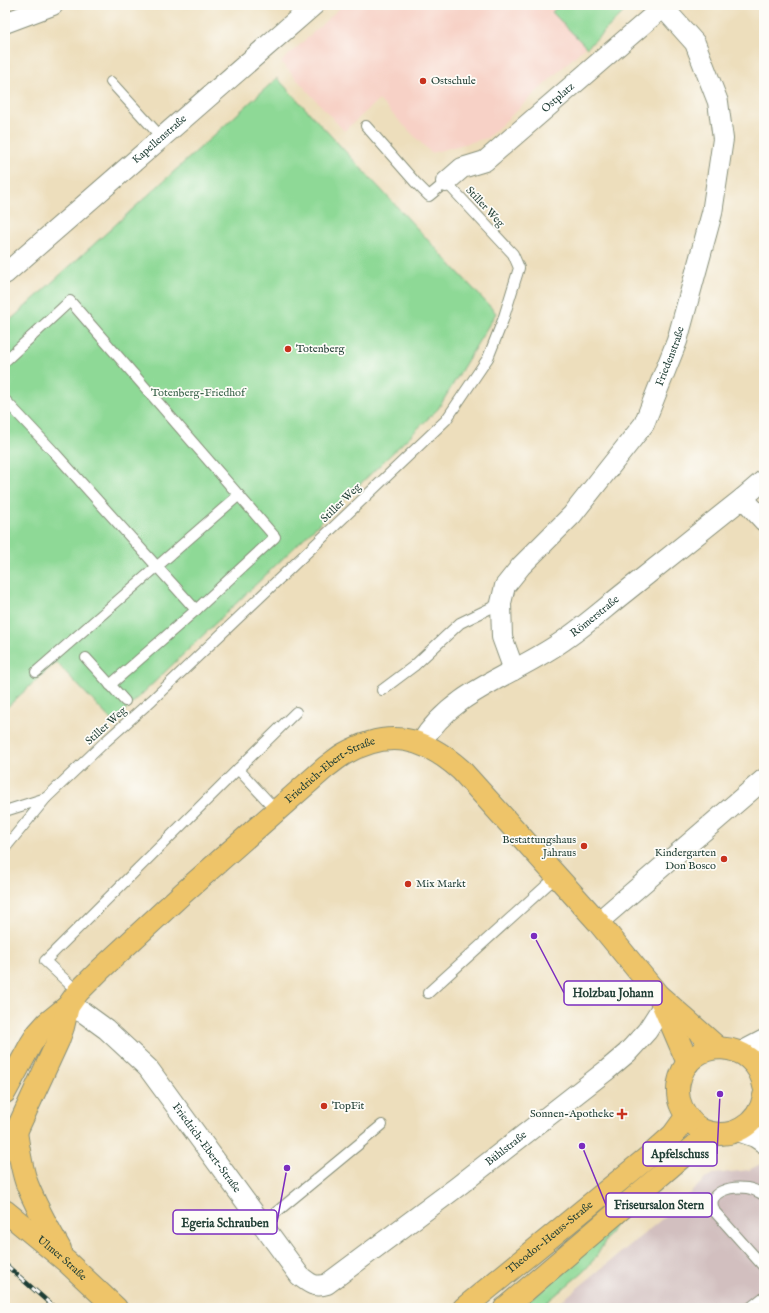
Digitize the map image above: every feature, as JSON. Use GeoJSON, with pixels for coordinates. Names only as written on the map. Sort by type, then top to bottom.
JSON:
{"type":"FeatureCollection","features":[{"type":"Feature","properties":{"kind":"main road","name":"Friedrich-Ebert-Straße"},"geometry":{"type":"LineString","coordinates":[[5,1092],[38,1033],[100,970],[182,894],[326,767],[344,754],[362,746],[391,739],[409,740],[421,743],[437,752],[461,770],[598,922],[661,1000],[718,1048]]}},
{"type":"Feature","properties":{"kind":"main road"},"geometry":{"type":"LineString","coordinates":[[67,1262],[37,1208],[27,1183],[22,1162],[11,1141],[58,1041],[73,999]]}},
{"type":"Feature","properties":{"kind":"main road","name":"Friedrich-Ebert-Straße"},"geometry":{"type":"LineString","coordinates":[[661,1000],[688,1063]]}},
{"type":"Feature","properties":{"kind":"main road"},"geometry":{"type":"LineString","coordinates":[[718,1048],[741,1052],[757,1067],[763,1090],[757,1114],[749,1124],[738,1131],[724,1134],[710,1133],[697,1127],[686,1117],[680,1104],[678,1090],[681,1076],[688,1063],[707,1050],[718,1048]]}},
{"type":"Feature","properties":{"kind":"main road","name":"Theodor-Heuss-Straße"},"geometry":{"type":"LineString","coordinates":[[464,1308],[653,1153],[673,1135],[686,1117]]}},
{"type":"Feature","properties":{"kind":"main road","name":"Theodor-Heuss-Straße"},"geometry":{"type":"LineString","coordinates":[[505,1308],[710,1133]]}},
{"type":"Feature","properties":{"kind":"main road","name":"Ulmer Straße"},"geometry":{"type":"LineString","coordinates":[[5,1211],[67,1262],[116,1308]]}},
{"type":"Feature","properties":{"kind":"street"},"geometry":{"type":"LineString","coordinates":[[5,22],[52,5]]}},
{"type":"Feature","properties":{"kind":"street","name":"Kapellenstraße"},"geometry":{"type":"LineString","coordinates":[[5,274],[314,5]]}},
{"type":"Feature","properties":{"kind":"street","name":"Ostplatz"},"geometry":{"type":"LineString","coordinates":[[446,182],[462,168],[485,161],[662,6]]}},
{"type":"Feature","properties":{"kind":"street","name":"Friedenstraße"},"geometry":{"type":"LineString","coordinates":[[514,670],[502,637],[501,603],[505,586],[521,566],[572,515],[644,424],[677,341],[712,213],[723,139],[718,102],[695,42],[662,6]]}},
{"type":"Feature","properties":{"kind":"street","name":"Römerstraße"},"geometry":{"type":"LineString","coordinates":[[421,743],[435,724],[452,707],[567,639],[764,480]]}},
{"type":"Feature","properties":{"kind":"street"},"geometry":{"type":"LineString","coordinates":[[743,498],[764,521]]}},
{"type":"Feature","properties":{"kind":"street"},"geometry":{"type":"LineString","coordinates":[[598,922],[764,779]]}},
{"type":"Feature","properties":{"kind":"street","name":"Friedrich-Ebert-Straße"},"geometry":{"type":"LineString","coordinates":[[73,999],[84,1013],[106,1029],[148,1068],[300,1276],[308,1283],[319,1287],[327,1284],[336,1277]]}},
{"type":"Feature","properties":{"kind":"street","name":"Bühlstraße"},"geometry":{"type":"LineString","coordinates":[[336,1277],[463,1182],[627,1053],[647,1031],[661,1000]]}},
{"type":"Feature","properties":{"kind":"street"},"geometry":{"type":"LineString","coordinates":[[741,1052],[764,1040]]}},
{"type":"Feature","properties":{"kind":"street"},"geometry":{"type":"LineString","coordinates":[[738,1131],[755,1137],[764,1143]]}},
{"type":"Feature","properties":{"kind":"lane"},"geometry":{"type":"LineString","coordinates":[[111,82],[162,138]]}},
{"type":"Feature","properties":{"kind":"lane"},"geometry":{"type":"LineString","coordinates":[[366,126],[429,196],[446,182]]}},
{"type":"Feature","properties":{"kind":"lane","name":"Stiller Weg"},"geometry":{"type":"LineString","coordinates":[[5,848],[46,798],[152,700],[446,420],[488,358],[503,320],[519,268],[513,254],[446,182]]}},
{"type":"Feature","properties":{"kind":"lane"},"geometry":{"type":"LineString","coordinates":[[5,361],[70,301],[275,537],[196,610],[110,685]]}},
{"type":"Feature","properties":{"kind":"lane"},"geometry":{"type":"LineString","coordinates":[[5,400],[196,610]]}},
{"type":"Feature","properties":{"kind":"lane"},"geometry":{"type":"LineString","coordinates":[[36,672],[239,495]]}},
{"type":"Feature","properties":{"kind":"lane"},"geometry":{"type":"LineString","coordinates":[[382,690],[414,666],[460,623],[501,603]]}},
{"type":"Feature","properties":{"kind":"lane"},"geometry":{"type":"LineString","coordinates":[[86,658],[125,701]]}},
{"type":"Feature","properties":{"kind":"lane"},"geometry":{"type":"LineString","coordinates":[[73,999],[45,961],[296,712]]}},
{"type":"Feature","properties":{"kind":"lane"},"geometry":{"type":"LineString","coordinates":[[238,769],[276,810]]}},
{"type":"Feature","properties":{"kind":"lane","name":"Stiller Weg"},"geometry":{"type":"LineString","coordinates":[[5,811],[46,798]]}},
{"type":"Feature","properties":{"kind":"lane"},"geometry":{"type":"LineString","coordinates":[[428,993],[557,876]]}},
{"type":"Feature","properties":{"kind":"lane"},"geometry":{"type":"LineString","coordinates":[[262,1224],[382,1125]]}},
{"type":"Feature","properties":{"kind":"lane"},"geometry":{"type":"LineString","coordinates":[[764,1195],[752,1189],[746,1188],[724,1190],[714,1198],[712,1207],[764,1267]]}},
{"type":"Feature","properties":{"kind":"lane"},"geometry":{"type":"LineString","coordinates":[[750,1308],[764,1297]]}},
{"type":"Feature","properties":{"kind":"shaded area","name":"Ostschule"},"geometry":{"type":"Polygon","coordinates":[[[343,5],[630,5],[487,138],[431,153],[379,100],[344,131],[281,62],[343,5]]]}},
{"type":"Feature","properties":{"kind":"shaded area"},"geometry":{"type":"Polygon","coordinates":[[[764,1162],[764,1303],[758,1308],[553,1308],[667,1215],[706,1178],[713,1174],[749,1170],[764,1162]]]}},
{"type":"Feature","properties":{"kind":"green space"},"geometry":{"type":"Polygon","coordinates":[[[559,5],[631,5],[587,48],[552,12],[559,5]]]}},
{"type":"Feature","properties":{"kind":"green space","name":"Totenberg-Friedhof"},"geometry":{"type":"Polygon","coordinates":[[[277,78],[496,313],[438,409],[113,722],[56,662],[5,709],[5,325],[277,78]]]}},
{"type":"Feature","properties":{"kind":"green space"},"geometry":{"type":"Polygon","coordinates":[[[620,1216],[596,1257],[584,1271],[540,1308],[521,1308],[620,1216]]]}},
{"type":"Feature","properties":{"kind":"railway"},"geometry":{"type":"LineString","coordinates":[[5,1264],[55,1308]]}},
{"type":"Feature","properties":{"kind":"place","name":"Ostschule"},"geometry":{"type":"Point","coordinates":[423,81]}},
{"type":"Feature","properties":{"kind":"place","name":"Totenberg"},"geometry":{"type":"Point","coordinates":[288,349]}},
{"type":"Feature","properties":{"kind":"place","name":"Bestattungshaus Jahraus"},"geometry":{"type":"Point","coordinates":[584,846]}},
{"type":"Feature","properties":{"kind":"place","name":"Kindergarten Don Bosco"},"geometry":{"type":"Point","coordinates":[724,859]}},
{"type":"Feature","properties":{"kind":"place","name":"Mix Markt"},"geometry":{"type":"Point","coordinates":[408,884]}},
{"type":"Feature","properties":{"kind":"place","name":"Holzbau Johann"},"geometry":{"type":"Point","coordinates":[534,936]}},
{"type":"Feature","properties":{"kind":"place","name":"Apfelschuss"},"geometry":{"type":"Point","coordinates":[720,1094]}},
{"type":"Feature","properties":{"kind":"place","name":"TopFit"},"geometry":{"type":"Point","coordinates":[324,1106]}},
{"type":"Feature","properties":{"kind":"place","name":"Sonnen-Apotheke"},"geometry":{"type":"Point","coordinates":[622,1114]}},
{"type":"Feature","properties":{"kind":"place","name":"Friseursalon Stern"},"geometry":{"type":"Point","coordinates":[582,1146]}},
{"type":"Feature","properties":{"kind":"place","name":"Egeria Schrauben"},"geometry":{"type":"Point","coordinates":[287,1168]}}]}
